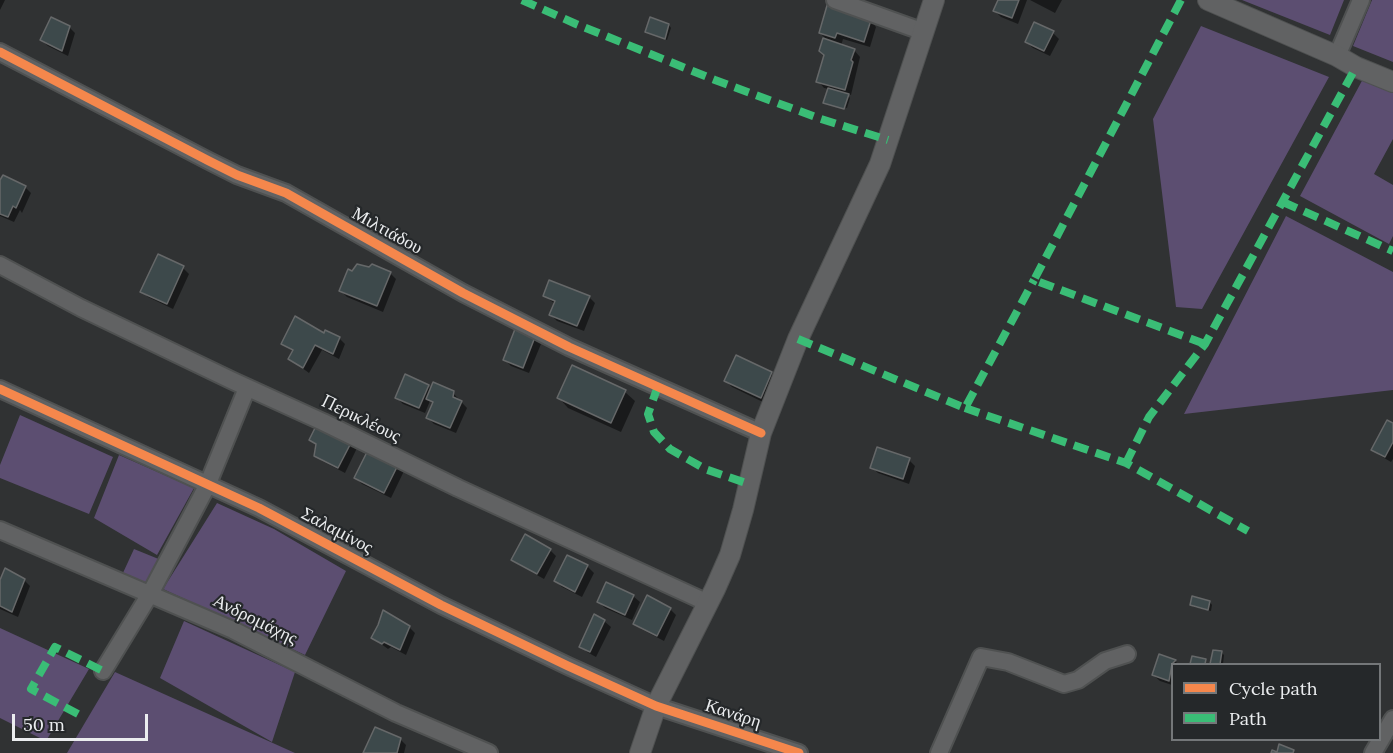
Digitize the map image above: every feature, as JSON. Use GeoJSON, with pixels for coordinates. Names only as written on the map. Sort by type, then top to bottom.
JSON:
{"type":"FeatureCollection","features":[{"type":"Feature","properties":{"kind":"street"},"geometry":{"type":"LineString","coordinates":[[836,0],[924,32]]}},
{"type":"Feature","properties":{"kind":"street"},"geometry":{"type":"LineString","coordinates":[[640,753],[656,706],[723,573],[733,545],[761,433],[798,339],[880,164],[934,0]]}},
{"type":"Feature","properties":{"kind":"street"},"geometry":{"type":"LineString","coordinates":[[1208,0],[1393,82]]}},
{"type":"Feature","properties":{"kind":"street"},"geometry":{"type":"LineString","coordinates":[[1336,56],[1361,0]]}},
{"type":"Feature","properties":{"kind":"street","name":"Μιλτιάδου"},"geometry":{"type":"LineString","coordinates":[[0,52],[237,175],[286,193],[463,293],[569,347],[761,433]]}},
{"type":"Feature","properties":{"kind":"street","name":"Περικλέους"},"geometry":{"type":"LineString","coordinates":[[0,265],[100,317],[247,388],[708,603]]}},
{"type":"Feature","properties":{"kind":"street"},"geometry":{"type":"LineString","coordinates":[[103,671],[150,594],[207,486],[247,388]]}},
{"type":"Feature","properties":{"kind":"street","name":"Σαλαμίνος"},"geometry":{"type":"LineString","coordinates":[[0,389],[259,508],[441,605],[656,706]]}},
{"type":"Feature","properties":{"kind":"street","name":"Ανδρομάχης"},"geometry":{"type":"LineString","coordinates":[[0,530],[233,630],[396,713],[489,753]]}},
{"type":"Feature","properties":{"kind":"street"},"geometry":{"type":"LineString","coordinates":[[939,753],[981,657],[1008,662],[1064,684],[1078,680],[1105,661],[1127,654]]}},
{"type":"Feature","properties":{"kind":"street","name":"Κανάρη"},"geometry":{"type":"LineString","coordinates":[[656,706],[799,753]]}},
{"type":"Feature","properties":{"kind":"street"},"geometry":{"type":"LineString","coordinates":[[1381,740],[1393,719]]}},
{"type":"Feature","properties":{"kind":"shaded area"},"geometry":{"type":"Polygon","coordinates":[[[1242,0],[1344,0],[1330,35],[1242,0]]]}},
{"type":"Feature","properties":{"kind":"shaded area"},"geometry":{"type":"Polygon","coordinates":[[[1372,0],[1393,0],[1393,62],[1353,46],[1372,0]]]}},
{"type":"Feature","properties":{"kind":"shaded area"},"geometry":{"type":"Polygon","coordinates":[[[1201,26],[1329,77],[1202,309],[1176,307],[1153,119],[1201,26]]]}},
{"type":"Feature","properties":{"kind":"shaded area"},"geometry":{"type":"Polygon","coordinates":[[[1364,77],[1393,93],[1393,139],[1374,174],[1393,185],[1393,236],[1389,244],[1300,196],[1364,77]]]}},
{"type":"Feature","properties":{"kind":"shaded area"},"geometry":{"type":"Polygon","coordinates":[[[1286,216],[1393,272],[1393,390],[1184,414],[1286,216]]]}},
{"type":"Feature","properties":{"kind":"shaded area"},"geometry":{"type":"Polygon","coordinates":[[[20,415],[113,457],[89,514],[0,478],[0,465],[20,415]]]}},
{"type":"Feature","properties":{"kind":"shaded area"},"geometry":{"type":"Polygon","coordinates":[[[119,455],[194,488],[157,555],[94,518],[119,455]]]}},
{"type":"Feature","properties":{"kind":"shaded area"},"geometry":{"type":"Polygon","coordinates":[[[217,503],[274,529],[346,571],[305,655],[163,589],[217,503]]]}},
{"type":"Feature","properties":{"kind":"shaded area"},"geometry":{"type":"Polygon","coordinates":[[[134,549],[161,560],[146,586],[122,575],[134,549]]]}},
{"type":"Feature","properties":{"kind":"shaded area"},"geometry":{"type":"Polygon","coordinates":[[[184,621],[295,672],[272,742],[160,678],[184,621]]]}},
{"type":"Feature","properties":{"kind":"shaded area"},"geometry":{"type":"Polygon","coordinates":[[[0,628],[89,669],[46,741],[0,718],[0,628]]]}},
{"type":"Feature","properties":{"kind":"shaded area"},"geometry":{"type":"Polygon","coordinates":[[[115,672],[295,753],[67,753],[115,672]]]}},
{"type":"Feature","properties":{"kind":"building"},"geometry":{"type":"Polygon","coordinates":[[[998,0],[1019,0],[1012,18],[993,11],[998,0]]]}},
{"type":"Feature","properties":{"kind":"building"},"geometry":{"type":"Polygon","coordinates":[[[828,2],[871,20],[864,42],[837,33],[835,38],[819,33],[828,2]]]}},
{"type":"Feature","properties":{"kind":"building"},"geometry":{"type":"Polygon","coordinates":[[[51,17],[70,26],[62,51],[40,40],[51,17]]]}},
{"type":"Feature","properties":{"kind":"building"},"geometry":{"type":"Polygon","coordinates":[[[650,17],[669,24],[665,39],[645,32],[650,17]]]}},
{"type":"Feature","properties":{"kind":"building"},"geometry":{"type":"Polygon","coordinates":[[[1034,22],[1054,31],[1044,51],[1025,42],[1034,22]]]}},
{"type":"Feature","properties":{"kind":"building"},"geometry":{"type":"Polygon","coordinates":[[[823,38],[855,49],[845,90],[816,82],[824,55],[819,51],[823,38]]]}},
{"type":"Feature","properties":{"kind":"building"},"geometry":{"type":"Polygon","coordinates":[[[828,88],[849,94],[844,109],[823,103],[828,88]]]}},
{"type":"Feature","properties":{"kind":"building"},"geometry":{"type":"Polygon","coordinates":[[[3,175],[26,186],[16,208],[13,206],[8,217],[0,214],[0,180],[3,175]]]}},
{"type":"Feature","properties":{"kind":"building"},"geometry":{"type":"Polygon","coordinates":[[[158,254],[184,266],[167,304],[140,292],[158,254]]]}},
{"type":"Feature","properties":{"kind":"building"},"geometry":{"type":"Polygon","coordinates":[[[357,264],[369,267],[372,264],[391,272],[377,306],[339,291],[348,269],[352,271],[357,264]]]}},
{"type":"Feature","properties":{"kind":"building"},"geometry":{"type":"Polygon","coordinates":[[[549,280],[590,296],[577,326],[549,315],[555,301],[543,296],[549,280]]]}},
{"type":"Feature","properties":{"kind":"building"},"geometry":{"type":"Polygon","coordinates":[[[295,316],[324,333],[325,330],[340,337],[333,354],[315,345],[303,368],[288,359],[293,350],[281,344],[295,316]]]}},
{"type":"Feature","properties":{"kind":"building"},"geometry":{"type":"Polygon","coordinates":[[[515,329],[535,337],[523,368],[503,360],[515,329]]]}},
{"type":"Feature","properties":{"kind":"building"},"geometry":{"type":"Polygon","coordinates":[[[736,355],[772,372],[761,398],[724,381],[736,355]]]}},
{"type":"Feature","properties":{"kind":"building"},"geometry":{"type":"Polygon","coordinates":[[[572,365],[626,390],[611,423],[557,398],[572,365]]]}},
{"type":"Feature","properties":{"kind":"building"},"geometry":{"type":"Polygon","coordinates":[[[405,374],[429,385],[419,408],[395,398],[405,374]]]}},
{"type":"Feature","properties":{"kind":"building"},"geometry":{"type":"Polygon","coordinates":[[[433,382],[454,391],[453,397],[462,401],[450,428],[426,418],[433,402],[426,399],[433,382]]]}},
{"type":"Feature","properties":{"kind":"building"},"geometry":{"type":"Polygon","coordinates":[[[1387,420],[1393,423],[1393,442],[1385,457],[1371,450],[1387,420]]]}},
{"type":"Feature","properties":{"kind":"building"},"geometry":{"type":"Polygon","coordinates":[[[316,426],[352,441],[338,468],[314,456],[316,444],[309,440],[316,426]]]}},
{"type":"Feature","properties":{"kind":"building"},"geometry":{"type":"Polygon","coordinates":[[[877,447],[910,458],[903,479],[870,468],[877,447]]]}},
{"type":"Feature","properties":{"kind":"building"},"geometry":{"type":"Polygon","coordinates":[[[369,448],[399,463],[384,493],[354,478],[369,448]]]}},
{"type":"Feature","properties":{"kind":"building"},"geometry":{"type":"Polygon","coordinates":[[[525,534],[551,549],[537,574],[511,560],[525,534]]]}},
{"type":"Feature","properties":{"kind":"building"},"geometry":{"type":"Polygon","coordinates":[[[567,555],[588,565],[575,592],[554,581],[567,555]]]}},
{"type":"Feature","properties":{"kind":"building"},"geometry":{"type":"Polygon","coordinates":[[[5,568],[25,579],[12,612],[0,606],[0,580],[5,568]]]}},
{"type":"Feature","properties":{"kind":"building"},"geometry":{"type":"Polygon","coordinates":[[[606,582],[634,595],[625,615],[597,602],[606,582]]]}},
{"type":"Feature","properties":{"kind":"building"},"geometry":{"type":"Polygon","coordinates":[[[647,595],[671,608],[657,636],[633,624],[647,595]]]}},
{"type":"Feature","properties":{"kind":"building"},"geometry":{"type":"Polygon","coordinates":[[[1192,596],[1210,601],[1208,610],[1190,605],[1192,596]]]}},
{"type":"Feature","properties":{"kind":"building"},"geometry":{"type":"Polygon","coordinates":[[[383,610],[410,626],[400,650],[371,638],[383,610]]]}},
{"type":"Feature","properties":{"kind":"building"},"geometry":{"type":"Polygon","coordinates":[[[594,614],[605,620],[590,652],[579,647],[594,614]]]}},
{"type":"Feature","properties":{"kind":"building"},"geometry":{"type":"Polygon","coordinates":[[[1213,650],[1222,651],[1220,663],[1210,663],[1213,650]]]}},
{"type":"Feature","properties":{"kind":"building"},"geometry":{"type":"Polygon","coordinates":[[[1159,654],[1176,660],[1171,663],[1169,681],[1152,675],[1159,654]]]}},
{"type":"Feature","properties":{"kind":"building"},"geometry":{"type":"Polygon","coordinates":[[[1192,656],[1206,659],[1205,663],[1190,663],[1192,656]]]}},
{"type":"Feature","properties":{"kind":"building"},"geometry":{"type":"Polygon","coordinates":[[[375,727],[401,738],[397,753],[363,753],[375,727]]]}},
{"type":"Feature","properties":{"kind":"building"},"geometry":{"type":"Polygon","coordinates":[[[1279,744],[1294,750],[1293,753],[1271,753],[1272,750],[1277,752],[1279,744]]]}},
{"type":"Feature","properties":{"kind":"marked path"},"geometry":{"type":"LineString","coordinates":[[522,0],[715,80],[821,119],[888,140]]}},
{"type":"Feature","properties":{"kind":"marked path"},"geometry":{"type":"LineString","coordinates":[[1181,0],[1034,280],[1205,344]]}},
{"type":"Feature","properties":{"kind":"marked path"},"geometry":{"type":"LineString","coordinates":[[1126,463],[1149,417],[1205,344],[1356,67]]}},
{"type":"Feature","properties":{"kind":"marked path"},"geometry":{"type":"LineString","coordinates":[[1283,202],[1393,251]]}},
{"type":"Feature","properties":{"kind":"marked path"},"geometry":{"type":"LineString","coordinates":[[798,339],[965,408],[1034,280]]}},
{"type":"Feature","properties":{"kind":"marked path"},"geometry":{"type":"LineString","coordinates":[[658,386],[648,414],[654,432],[670,449],[705,469],[749,484]]}},
{"type":"Feature","properties":{"kind":"marked path"},"geometry":{"type":"LineString","coordinates":[[965,408],[1126,463],[1248,531]]}},
{"type":"Feature","properties":{"kind":"marked path"},"geometry":{"type":"LineString","coordinates":[[78,714],[31,689],[55,647],[103,671]]}},
{"type":"Feature","properties":{"kind":"cycle path"},"geometry":{"type":"LineString","coordinates":[[0,52],[237,175],[286,193],[463,293],[569,347],[761,433]]}},
{"type":"Feature","properties":{"kind":"cycle path"},"geometry":{"type":"LineString","coordinates":[[0,389],[259,508],[441,605],[568,666],[656,706],[799,753]]}}]}
